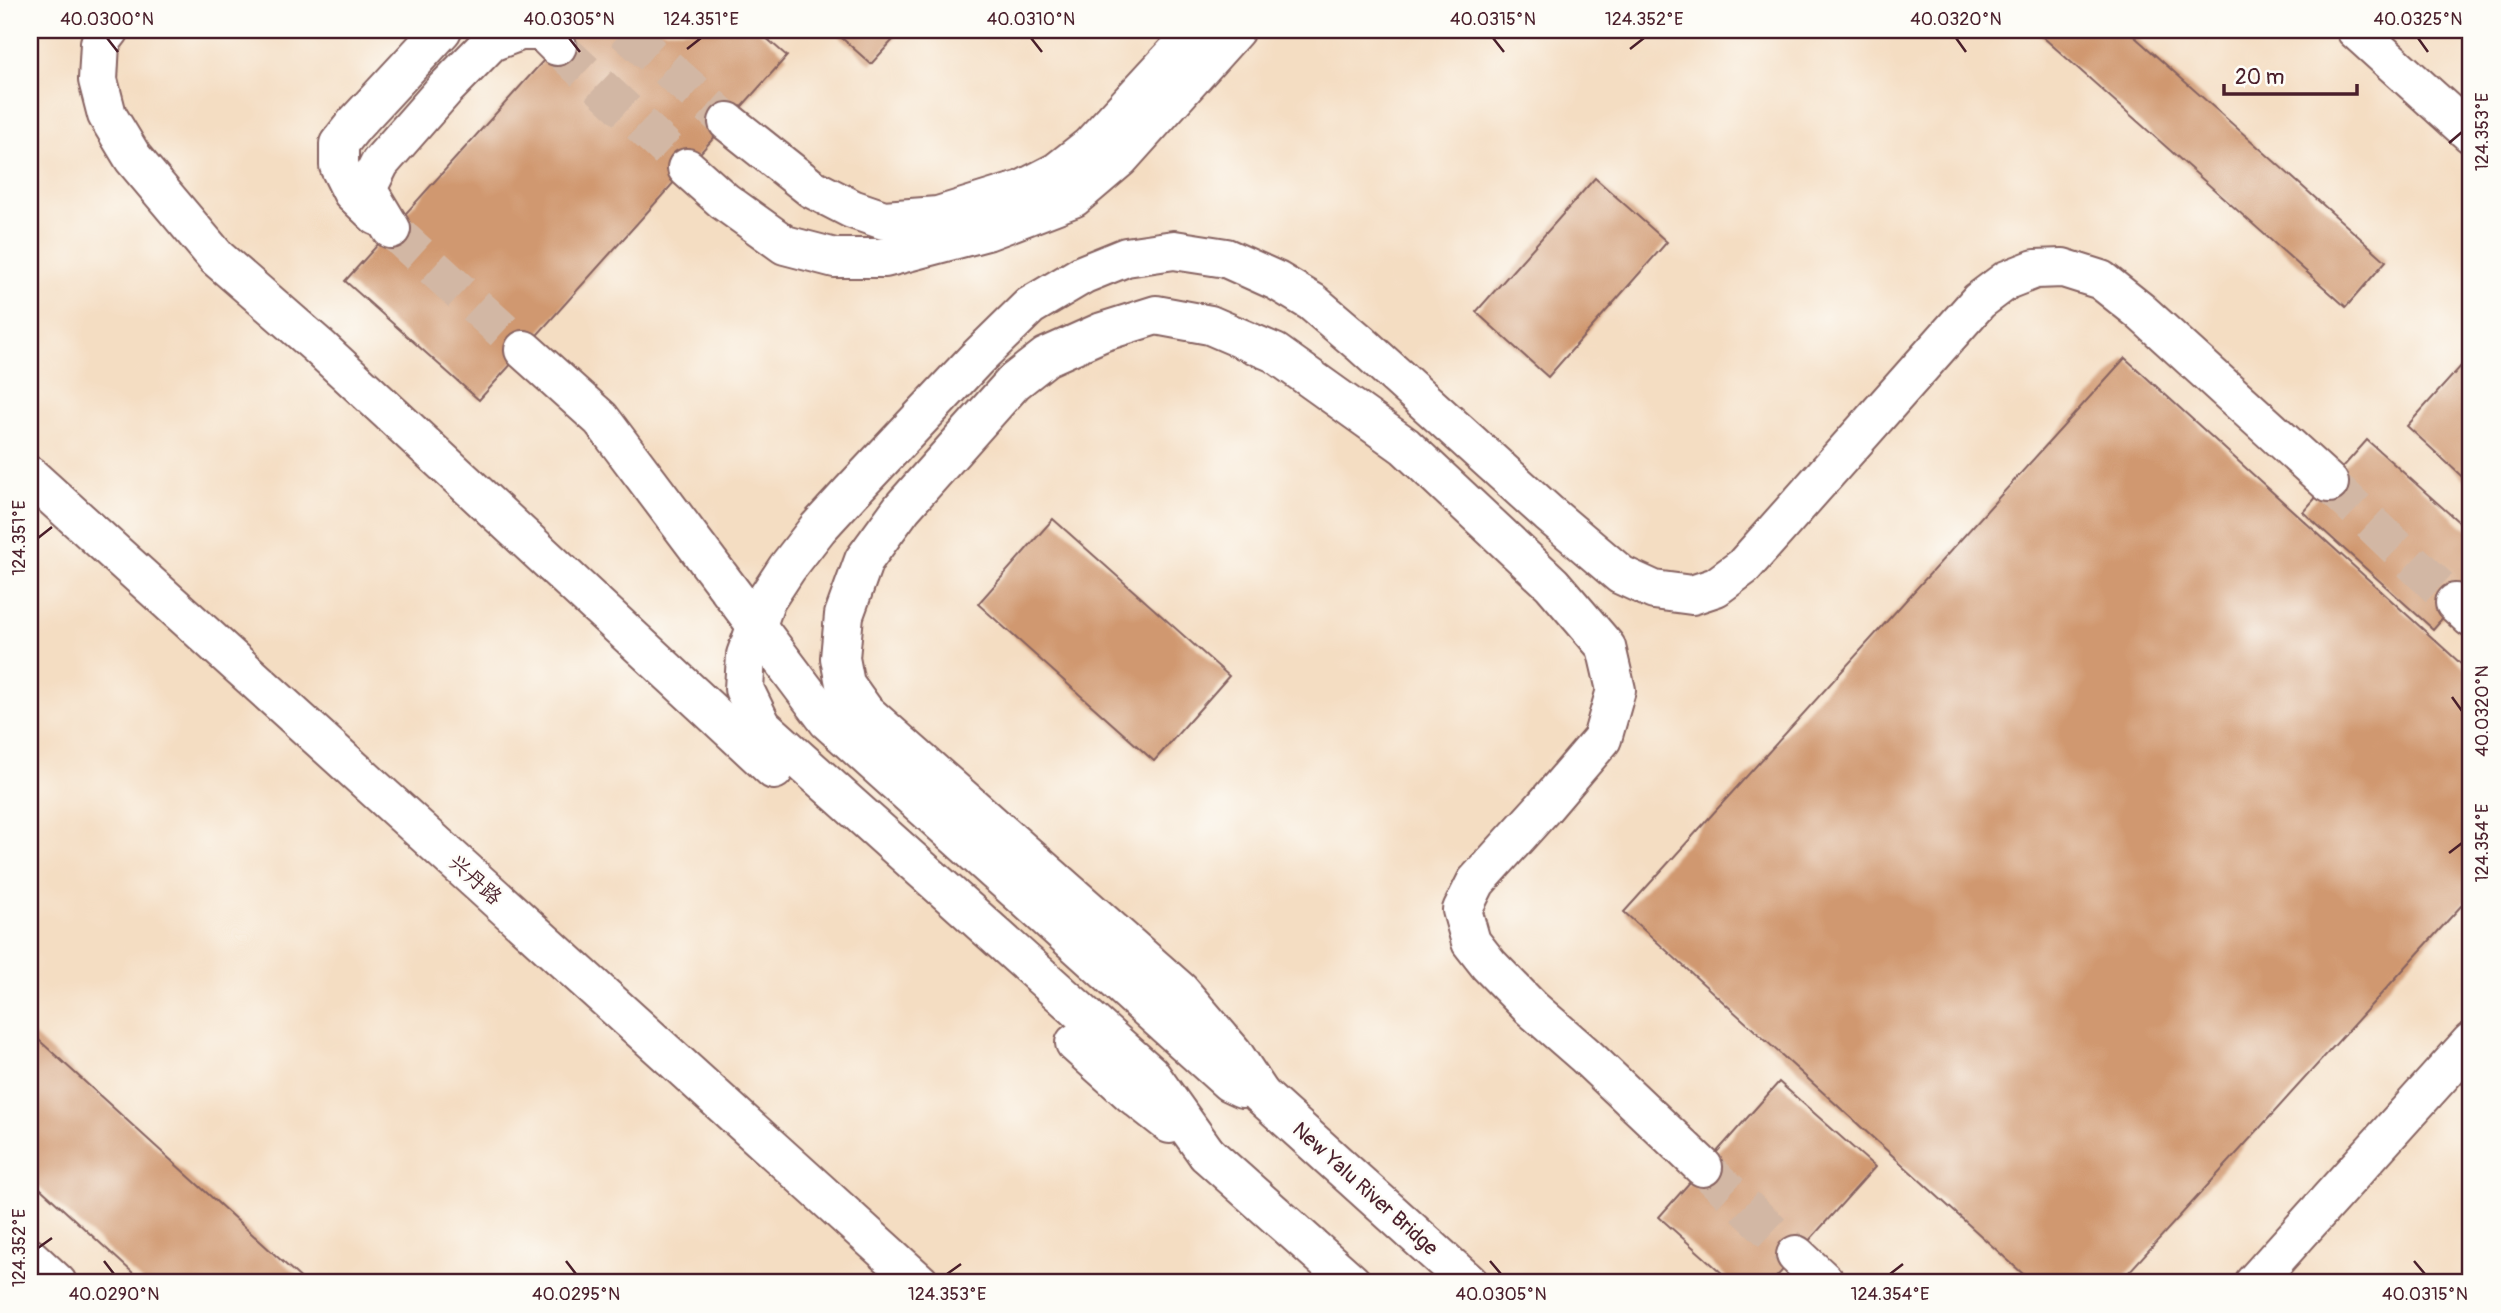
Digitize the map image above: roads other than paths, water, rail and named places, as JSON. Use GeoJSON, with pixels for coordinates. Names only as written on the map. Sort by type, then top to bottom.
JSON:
{"type":"FeatureCollection","features":[{"type":"Feature","properties":{"kind":"main road"},"geometry":{"type":"LineString","coordinates":[[110,30],[100,43],[98,80],[107,116],[133,159],[217,258],[318,346],[836,827],[1132,1094],[1207,1154],[1352,1283]]}},
{"type":"Feature","properties":{"kind":"main road"},"geometry":{"type":"LineString","coordinates":[[442,30],[339,144],[339,166],[352,192],[391,229],[367,189],[380,163],[445,89],[491,42],[520,31],[542,32],[557,46]]}},
{"type":"Feature","properties":{"kind":"main road"},"geometry":{"type":"LineString","coordinates":[[727,122],[811,188],[852,209],[884,220],[938,216],[1022,190],[1057,172],[1090,146],[1197,30]]}},
{"type":"Feature","properties":{"kind":"main road"},"geometry":{"type":"LineString","coordinates":[[687,168],[724,201],[785,245],[835,258],[885,258],[986,230],[1073,198],[1120,158],[1235,30]]}},
{"type":"Feature","properties":{"kind":"main road"},"geometry":{"type":"LineString","coordinates":[[2356,30],[2471,134]]}},
{"type":"Feature","properties":{"kind":"main road"},"geometry":{"type":"LineString","coordinates":[[1207,1154],[1150,1074],[762,726],[744,689],[746,655],[766,600],[787,568],[818,528],[976,359],[1030,306],[1084,274],[1126,257],[1174,250],[1226,258],[1277,281],[1312,302],[1360,343],[1549,514],[1621,575],[1654,590],[1692,594],[1716,587],[1743,567],[1979,301],[2007,280],[2035,270],[2063,268],[2101,280],[2140,311],[2329,483]]}},
{"type":"Feature","properties":{"kind":"main road"},"geometry":{"type":"LineString","coordinates":[[1261,1095],[1233,1053],[1180,991],[865,712],[845,684],[840,658],[844,615],[864,560],[902,508],[1014,382],[1046,357],[1102,332],[1156,315],[1210,325],[1275,353],[1405,446],[1552,584],[1606,647],[1616,690],[1602,739],[1476,882],[1462,910],[1471,942],[1489,965],[1531,1008],[1703,1167]]}},
{"type":"Feature","properties":{"kind":"main road"},"geometry":{"type":"LineString","coordinates":[[524,350],[601,419],[828,721],[1229,1082],[1261,1095]]}},
{"type":"Feature","properties":{"kind":"main road","name":"兴丹路"},"geometry":{"type":"LineString","coordinates":[[30,476],[920,1283]]}},
{"type":"Feature","properties":{"kind":"main road"},"geometry":{"type":"LineString","coordinates":[[2254,1283],[2471,1042]]}},
{"type":"Feature","properties":{"kind":"main road","name":"New Yalu River Bridge"},"geometry":{"type":"LineString","coordinates":[[1261,1095],[1469,1283]]}},
{"type":"Feature","properties":{"kind":"main road"},"geometry":{"type":"LineString","coordinates":[[1796,1255],[1826,1283]]}},
{"type":"Feature","properties":{"kind":"main road"},"geometry":{"type":"LineString","coordinates":[[30,1258],[57,1283]]}},
{"type":"Feature","properties":{"kind":"tunnel"},"geometry":{"type":"LineString","coordinates":[[624,30],[728,122]]}},
{"type":"Feature","properties":{"kind":"tunnel"},"geometry":{"type":"LineString","coordinates":[[557,46],[687,168]]}},
{"type":"Feature","properties":{"kind":"tunnel"},"geometry":{"type":"LineString","coordinates":[[391,229],[524,350]]}},
{"type":"Feature","properties":{"kind":"tunnel"},"geometry":{"type":"LineString","coordinates":[[2329,483],[2455,603]]}},
{"type":"Feature","properties":{"kind":"tunnel"},"geometry":{"type":"LineString","coordinates":[[1703,1167],[1796,1255]]}}]}
